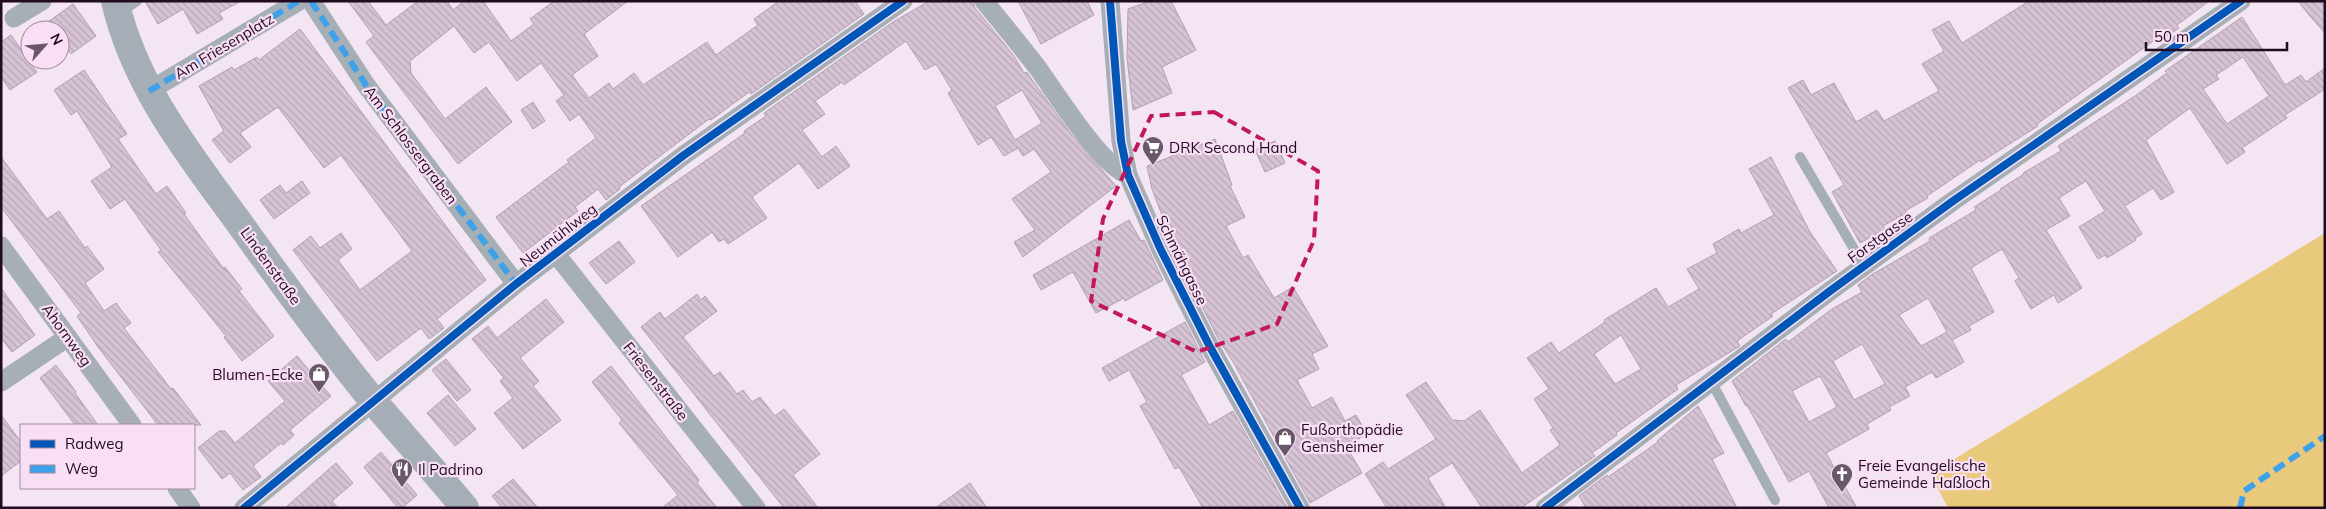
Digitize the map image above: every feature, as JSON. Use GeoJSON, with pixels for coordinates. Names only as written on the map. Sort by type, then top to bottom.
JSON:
{"type":"FeatureCollection","features":[{"type":"Feature","properties":{"kind":"main road","name":"Lindenstraße"},"geometry":{"type":"LineString","coordinates":[[123,5],[126,41],[148,91],[189,153],[285,285],[373,400],[465,508]]}},
{"type":"Feature","properties":{"kind":"street"},"geometry":{"type":"LineString","coordinates":[[14,18],[42,1]]}},
{"type":"Feature","properties":{"kind":"street","name":"Am Friesenplatz"},"geometry":{"type":"LineString","coordinates":[[148,91],[299,1]]}},
{"type":"Feature","properties":{"kind":"street","name":"Am Schlossergraben"},"geometry":{"type":"LineString","coordinates":[[311,1],[366,86],[516,284]]}},
{"type":"Feature","properties":{"kind":"street","name":"Neumühlweg"},"geometry":{"type":"LineString","coordinates":[[244,508],[516,284],[684,155],[903,1]]}},
{"type":"Feature","properties":{"kind":"street"},"geometry":{"type":"LineString","coordinates":[[984,1],[1016,39],[1101,154],[1120,172],[1128,175]]}},
{"type":"Feature","properties":{"kind":"street","name":"Schmähgasse"},"geometry":{"type":"LineString","coordinates":[[1110,1],[1121,141],[1128,175],[1156,239],[1206,338],[1300,508]]}},
{"type":"Feature","properties":{"kind":"street","name":"Forstgasse"},"geometry":{"type":"LineString","coordinates":[[1546,508],[1864,266],[2048,134],[2241,1]]}},
{"type":"Feature","properties":{"kind":"street","name":"Ahornweg"},"geometry":{"type":"LineString","coordinates":[[1,246],[131,424]]}},
{"type":"Feature","properties":{"kind":"street","name":"Friesenstraße"},"geometry":{"type":"LineString","coordinates":[[556,254],[756,508]]}},
{"type":"Feature","properties":{"kind":"street"},"geometry":{"type":"LineString","coordinates":[[1,382],[68,336]]}},
{"type":"Feature","properties":{"kind":"street"},"geometry":{"type":"LineString","coordinates":[[178,489],[191,508]]}},
{"type":"Feature","properties":{"kind":"lane"},"geometry":{"type":"LineString","coordinates":[[1800,157],[1864,266]]}},
{"type":"Feature","properties":{"kind":"lane"},"geometry":{"type":"LineString","coordinates":[[1711,381],[1775,500]]}},
{"type":"Feature","properties":{"kind":"highlighted area"},"geometry":{"type":"Polygon","coordinates":[[[1214,112],[1318,171],[1314,240],[1277,324],[1197,352],[1091,301],[1103,219],[1151,116],[1214,112]]]}},
{"type":"Feature","properties":{"kind":"shaded area"},"geometry":{"type":"Polygon","coordinates":[[[2325,233],[2325,508],[1948,508],[1930,474],[2325,233]]]}},
{"type":"Feature","properties":{"kind":"building"},"geometry":{"type":"Polygon","coordinates":[[[145,1],[241,1],[219,13],[223,19],[197,34],[183,9],[158,24],[145,1]]]}},
{"type":"Feature","properties":{"kind":"building"},"geometry":{"type":"Polygon","coordinates":[[[348,1],[368,1],[386,25],[418,1],[447,1],[453,10],[464,1],[483,1],[511,41],[534,24],[530,19],[554,1],[628,1],[584,34],[598,56],[572,75],[589,98],[609,83],[613,89],[634,73],[643,85],[707,42],[716,55],[758,25],[754,19],[779,1],[855,1],[864,14],[751,94],[749,92],[711,120],[709,119],[619,187],[620,189],[606,200],[598,189],[575,207],[578,211],[523,253],[496,217],[569,162],[567,160],[596,138],[579,114],[570,121],[556,101],[564,95],[541,63],[517,81],[489,42],[474,53],[454,26],[410,61],[411,73],[445,119],[486,87],[512,122],[458,164],[366,42],[374,36],[348,1]]]}},
{"type":"Feature","properties":{"kind":"building"},"geometry":{"type":"Polygon","coordinates":[[[929,1],[973,1],[975,8],[1014,56],[1024,73],[1027,72],[1071,134],[1116,186],[1023,257],[1014,242],[1035,230],[1012,199],[1051,172],[1034,149],[1023,156],[1018,148],[1004,156],[991,137],[978,145],[948,93],[952,90],[936,64],[925,70],[906,41],[844,85],[842,82],[815,101],[825,114],[802,130],[822,157],[836,146],[850,166],[818,189],[799,163],[752,197],[767,218],[728,244],[724,239],[719,242],[712,232],[678,257],[641,206],[745,133],[744,131],[766,116],[764,113],[893,22],[929,1]],[[1022,90],[995,106],[1015,140],[1042,123],[1022,90]]]}},
{"type":"Feature","properties":{"kind":"building"},"geometry":{"type":"Polygon","coordinates":[[[1018,1],[1087,1],[1094,15],[1041,44],[1018,1]]]}},
{"type":"Feature","properties":{"kind":"building"},"geometry":{"type":"Polygon","coordinates":[[[1150,1],[1171,1],[1196,50],[1162,67],[1172,93],[1133,110],[1127,58],[1128,9],[1150,1]]]}},
{"type":"Feature","properties":{"kind":"building"},"geometry":{"type":"Polygon","coordinates":[[[2029,1],[2209,1],[2177,25],[2179,28],[2161,40],[2159,37],[2037,124],[2038,126],[1981,162],[1980,160],[1927,196],[1928,198],[1905,211],[1906,213],[1883,226],[1885,229],[1860,243],[1832,192],[1844,185],[1788,88],[1803,80],[1811,95],[1834,83],[1856,122],[1877,110],[1884,121],[1939,91],[1922,64],[1944,51],[1932,30],[1949,21],[1962,43],[2029,1]]]}},
{"type":"Feature","properties":{"kind":"building"},"geometry":{"type":"Polygon","coordinates":[[[2298,1],[2325,1],[2325,33],[2309,15],[2298,1]]]}},
{"type":"Feature","properties":{"kind":"building"},"geometry":{"type":"Polygon","coordinates":[[[73,4],[96,36],[71,54],[70,20],[51,20],[73,4]]]}},
{"type":"Feature","properties":{"kind":"building"},"geometry":{"type":"Polygon","coordinates":[[[2242,17],[2285,85],[2301,75],[2306,82],[2325,68],[2325,89],[2285,115],[2287,118],[2242,148],[2245,152],[2227,164],[2190,108],[2146,140],[2174,192],[2161,200],[2153,188],[2125,206],[2142,234],[2135,238],[2136,240],[2107,258],[2105,255],[2098,259],[2079,227],[2105,211],[2086,181],[2059,198],[2070,216],[2046,230],[2082,288],[2058,303],[2054,295],[2031,309],[2015,281],[2019,278],[2002,249],[1971,268],[1994,312],[1969,326],[1971,330],[1952,340],[1964,362],[1936,378],[1932,372],[1905,387],[1910,396],[1889,407],[1891,410],[1867,424],[1869,429],[1826,453],[1857,508],[1829,508],[1809,471],[1789,482],[1732,381],[1786,339],[1788,342],[1832,309],[1862,292],[1858,285],[1871,275],[1930,241],[1929,238],[1976,210],[1974,207],[2023,173],[2061,151],[2058,146],[2135,96],[2167,73],[2165,71],[2242,17]],[[2243,57],[2216,75],[2219,79],[2203,89],[2227,124],[2269,96],[2243,57]],[[1928,298],[1899,315],[1921,346],[1947,332],[1928,298]],[[1862,344],[1833,361],[1854,400],[1885,384],[1862,344]],[[1820,376],[1792,391],[1809,422],[1837,407],[1820,376]]]}},
{"type":"Feature","properties":{"kind":"building"},"geometry":{"type":"Polygon","coordinates":[[[300,29],[486,280],[437,319],[444,328],[429,339],[421,328],[377,361],[293,250],[311,236],[320,248],[341,233],[352,249],[338,260],[360,290],[412,251],[341,155],[324,168],[278,107],[240,133],[251,147],[230,163],[212,140],[224,131],[199,86],[232,67],[234,70],[257,57],[259,60],[300,29]]]}},
{"type":"Feature","properties":{"kind":"building"},"geometry":{"type":"Polygon","coordinates":[[[11,35],[20,48],[20,70],[36,70],[37,72],[10,90],[1,77],[1,42],[11,35]]]}},
{"type":"Feature","properties":{"kind":"building"},"geometry":{"type":"Polygon","coordinates":[[[84,70],[127,134],[118,139],[156,194],[167,186],[186,213],[184,214],[223,268],[225,267],[242,289],[239,291],[274,336],[242,361],[224,337],[226,336],[158,252],[161,250],[125,199],[110,209],[91,181],[112,167],[77,111],[71,115],[54,90],[84,70]]]}},
{"type":"Feature","properties":{"kind":"building"},"geometry":{"type":"Polygon","coordinates":[[[533,102],[545,121],[533,129],[521,110],[533,102]]]}},
{"type":"Feature","properties":{"kind":"building"},"geometry":{"type":"Polygon","coordinates":[[[1215,139],[1232,185],[1230,186],[1245,217],[1226,226],[1243,258],[1248,255],[1274,298],[1293,287],[1328,346],[1312,354],[1319,369],[1297,380],[1312,408],[1332,397],[1345,421],[1356,415],[1367,434],[1346,446],[1362,473],[1310,503],[1232,360],[1220,342],[1170,243],[1165,232],[1168,231],[1152,189],[1147,166],[1215,139]]]}},
{"type":"Feature","properties":{"kind":"building"},"geometry":{"type":"Polygon","coordinates":[[[1275,141],[1285,163],[1265,172],[1255,150],[1275,141]]]}},
{"type":"Feature","properties":{"kind":"building"},"geometry":{"type":"Polygon","coordinates":[[[1,157],[47,219],[59,211],[85,248],[87,246],[104,269],[85,283],[104,311],[116,303],[131,323],[124,328],[201,425],[157,424],[98,347],[77,316],[81,313],[1,207],[1,157]]]}},
{"type":"Feature","properties":{"kind":"building"},"geometry":{"type":"Polygon","coordinates":[[[1771,157],[1810,232],[1837,271],[1771,314],[1773,316],[1737,341],[1740,346],[1676,385],[1678,389],[1616,433],[1617,435],[1592,453],[1595,456],[1521,508],[1482,508],[1452,463],[1428,478],[1446,508],[1387,508],[1365,474],[1383,462],[1388,469],[1436,439],[1406,395],[1426,382],[1452,420],[1464,421],[1480,410],[1522,473],[1560,445],[1550,430],[1553,428],[1534,399],[1549,389],[1527,358],[1551,342],[1559,353],[1605,322],[1604,320],[1656,288],[1668,307],[1699,289],[1687,269],[1717,253],[1713,244],[1739,229],[1741,233],[1774,215],[1749,169],[1771,157]],[[1621,335],[1594,354],[1615,384],[1641,369],[1621,335]]]}},
{"type":"Feature","properties":{"kind":"building"},"geometry":{"type":"Polygon","coordinates":[[[302,181],[310,193],[274,219],[260,200],[280,185],[286,193],[302,181]]]}},
{"type":"Feature","properties":{"kind":"building"},"geometry":{"type":"Polygon","coordinates":[[[1129,220],[1141,241],[1144,240],[1163,280],[1125,301],[1124,298],[1096,313],[1073,272],[1041,290],[1033,275],[1129,220]]]}},
{"type":"Feature","properties":{"kind":"building"},"geometry":{"type":"Polygon","coordinates":[[[619,241],[635,262],[606,284],[589,263],[619,241]]]}},
{"type":"Feature","properties":{"kind":"building"},"geometry":{"type":"Polygon","coordinates":[[[1,288],[35,335],[12,352],[1,338],[1,288]]]}},
{"type":"Feature","properties":{"kind":"building"},"geometry":{"type":"Polygon","coordinates":[[[697,294],[701,300],[705,296],[717,311],[683,337],[714,376],[720,372],[737,394],[743,390],[752,402],[760,397],[775,416],[784,409],[820,454],[793,475],[818,508],[784,508],[641,327],[660,312],[665,319],[697,294]]]}},
{"type":"Feature","properties":{"kind":"building"},"geometry":{"type":"Polygon","coordinates":[[[546,299],[564,322],[520,358],[539,381],[533,386],[561,420],[523,449],[494,413],[513,398],[500,381],[504,378],[472,339],[488,326],[497,338],[546,299]]]}},
{"type":"Feature","properties":{"kind":"building"},"geometry":{"type":"Polygon","coordinates":[[[1185,322],[1205,362],[1181,375],[1209,425],[1233,411],[1286,506],[1284,508],[1203,508],[1179,467],[1175,469],[1140,406],[1147,402],[1129,370],[1109,381],[1102,368],[1185,322]]]}},
{"type":"Feature","properties":{"kind":"building"},"geometry":{"type":"Polygon","coordinates":[[[297,356],[331,396],[290,430],[294,435],[283,445],[281,443],[253,466],[261,477],[243,490],[230,473],[222,479],[198,448],[219,431],[225,431],[235,443],[285,401],[268,381],[297,356]]]}},
{"type":"Feature","properties":{"kind":"building"},"geometry":{"type":"Polygon","coordinates":[[[446,359],[471,390],[457,401],[432,370],[446,359]]]}},
{"type":"Feature","properties":{"kind":"building"},"geometry":{"type":"Polygon","coordinates":[[[56,365],[97,424],[74,424],[40,378],[56,365]]]}},
{"type":"Feature","properties":{"kind":"building"},"geometry":{"type":"Polygon","coordinates":[[[611,366],[699,480],[697,483],[717,508],[662,508],[678,495],[619,423],[622,420],[592,382],[611,366]]]}},
{"type":"Feature","properties":{"kind":"building"},"geometry":{"type":"Polygon","coordinates":[[[448,395],[476,429],[455,446],[427,413],[448,395]]]}},
{"type":"Feature","properties":{"kind":"building"},"geometry":{"type":"Polygon","coordinates":[[[1698,406],[1724,453],[1712,459],[1737,508],[1586,508],[1579,496],[1607,475],[1608,477],[1658,442],[1698,406]]]}},
{"type":"Feature","properties":{"kind":"building"},"geometry":{"type":"Polygon","coordinates":[[[1,415],[20,441],[20,462],[1,476],[1,415]]]}},
{"type":"Feature","properties":{"kind":"building"},"geometry":{"type":"Polygon","coordinates":[[[381,452],[417,495],[402,508],[398,508],[364,467],[381,452]]]}},
{"type":"Feature","properties":{"kind":"building"},"geometry":{"type":"Polygon","coordinates":[[[336,463],[353,483],[332,501],[338,508],[285,508],[336,463]]]}},
{"type":"Feature","properties":{"kind":"building"},"geometry":{"type":"Polygon","coordinates":[[[513,479],[538,508],[502,508],[492,496],[513,479]]]}},
{"type":"Feature","properties":{"kind":"building"},"geometry":{"type":"Polygon","coordinates":[[[970,483],[987,508],[935,508],[970,483]]]}},
{"type":"Feature","properties":{"kind":"marked path"},"geometry":{"type":"LineString","coordinates":[[149,91],[299,1]]}},
{"type":"Feature","properties":{"kind":"marked path"},"geometry":{"type":"LineString","coordinates":[[311,1],[366,85],[516,284]]}},
{"type":"Feature","properties":{"kind":"marked path"},"geometry":{"type":"LineString","coordinates":[[2240,508],[2244,491],[2325,436]]}},
{"type":"Feature","properties":{"kind":"cycle path"},"geometry":{"type":"LineString","coordinates":[[244,508],[516,284],[684,155],[903,1]]}},
{"type":"Feature","properties":{"kind":"cycle path"},"geometry":{"type":"LineString","coordinates":[[1110,1],[1121,141],[1128,175],[1160,248],[1210,347],[1300,508]]}},
{"type":"Feature","properties":{"kind":"cycle path"},"geometry":{"type":"LineString","coordinates":[[1545,508],[1830,291],[1953,201],[2241,1]]}},
{"type":"Feature","properties":{"kind":"place","name":"DRK Second Hand"},"geometry":{"type":"Point","coordinates":[1153,166]}},
{"type":"Feature","properties":{"kind":"place","name":"Blumen-Ecke"},"geometry":{"type":"Point","coordinates":[319,393]}},
{"type":"Feature","properties":{"kind":"place","name":"Fußorthopädie Gensheimer"},"geometry":{"type":"Point","coordinates":[1285,457]}},
{"type":"Feature","properties":{"kind":"place","name":"Il Padrino"},"geometry":{"type":"Point","coordinates":[402,488]}},
{"type":"Feature","properties":{"kind":"place","name":"Freie Evangelische Gemeinde Haßloch"},"geometry":{"type":"Point","coordinates":[1842,493]}}]}
